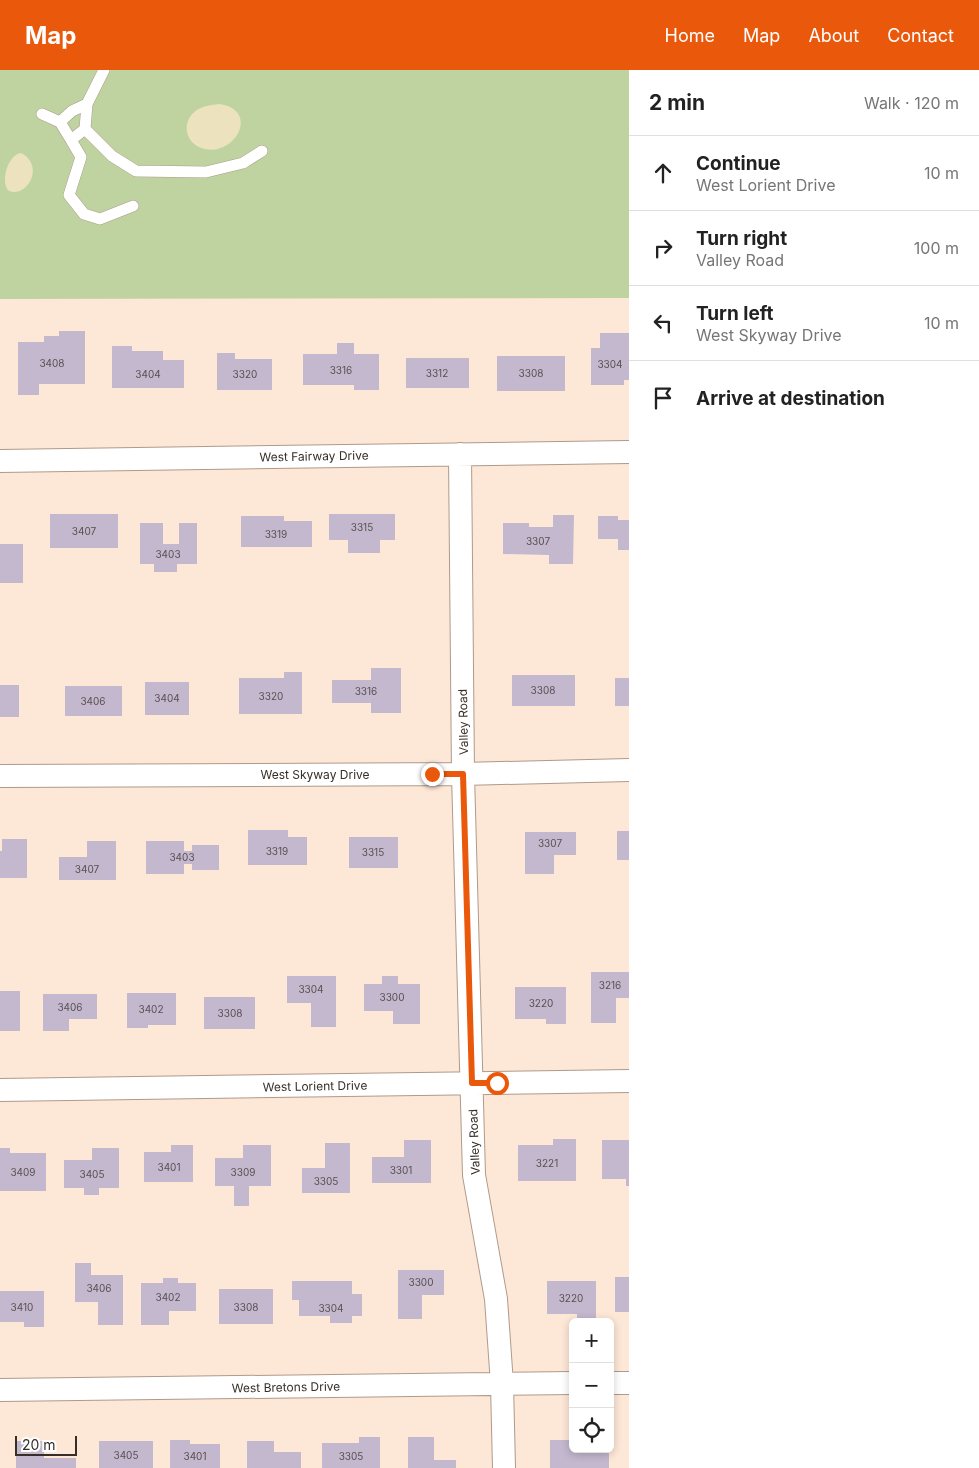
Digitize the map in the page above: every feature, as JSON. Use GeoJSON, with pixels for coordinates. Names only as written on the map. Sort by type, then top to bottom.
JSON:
{"type":"FeatureCollection","features":[{"type":"Feature","properties":{"kind":"street","name":"West Fairway Drive"},"geometry":{"type":"LineString","coordinates":[[0,461],[629,452]]}},
{"type":"Feature","properties":{"kind":"street","name":"Valley Road"},"geometry":{"type":"LineString","coordinates":[[460,454],[463,774],[474,1175],[496,1299],[502,1384],[504,1468]]}},
{"type":"Feature","properties":{"kind":"street","name":"West Skyway Drive"},"geometry":{"type":"LineString","coordinates":[[0,776],[463,774],[629,770]]}},
{"type":"Feature","properties":{"kind":"street","name":"West Lorient Drive"},"geometry":{"type":"LineString","coordinates":[[0,1090],[629,1081]]}},
{"type":"Feature","properties":{"kind":"street"},"geometry":{"type":"LineString","coordinates":[[614,1383],[629,1382]]}},
{"type":"Feature","properties":{"kind":"street","name":"West Bretons Drive"},"geometry":{"type":"LineString","coordinates":[[0,1390],[569,1383]]}},
{"type":"Feature","properties":{"kind":"lane"},"geometry":{"type":"LineString","coordinates":[[71,140],[85,129],[87,104],[104,70]]}},
{"type":"Feature","properties":{"kind":"lane"},"geometry":{"type":"LineString","coordinates":[[60,122],[72,111],[87,104]]}},
{"type":"Feature","properties":{"kind":"lane"},"geometry":{"type":"LineString","coordinates":[[42,114],[60,122],[81,158],[69,195],[84,214],[100,219],[133,206]]}},
{"type":"Feature","properties":{"kind":"lane"},"geometry":{"type":"LineString","coordinates":[[85,129],[112,156],[136,171],[206,172],[244,163],[262,151]]}},
{"type":"Feature","properties":{"kind":"green space"},"geometry":{"type":"Polygon","coordinates":[[[0,70],[629,70],[629,298],[0,299],[0,70]]]}},
{"type":"Feature","properties":{"kind":"sand"},"geometry":{"type":"Polygon","coordinates":[[[219,104],[232,108],[239,115],[241,124],[238,133],[231,142],[222,147],[211,150],[199,147],[190,140],[188,135],[187,124],[189,119],[199,109],[219,104]]]}},
{"type":"Feature","properties":{"kind":"sand"},"geometry":{"type":"Polygon","coordinates":[[[21,153],[28,158],[32,165],[31,179],[22,190],[16,192],[9,191],[5,182],[6,170],[12,159],[21,153]]]}},
{"type":"Feature","properties":{"kind":"building"},"geometry":{"type":"Polygon","coordinates":[[[59,331],[85,331],[85,384],[39,384],[39,395],[18,395],[18,342],[44,342],[44,336],[59,336],[59,331]]]}},
{"type":"Feature","properties":{"kind":"building"},"geometry":{"type":"Polygon","coordinates":[[[600,333],[629,333],[629,380],[624,380],[624,385],[591,385],[591,348],[600,348],[600,333]]]}},
{"type":"Feature","properties":{"kind":"building"},"geometry":{"type":"Polygon","coordinates":[[[337,343],[354,343],[354,354],[379,354],[379,390],[354,390],[354,385],[303,385],[303,354],[337,354],[337,343]]]}},
{"type":"Feature","properties":{"kind":"building"},"geometry":{"type":"Polygon","coordinates":[[[112,346],[132,346],[132,351],[163,351],[163,360],[184,360],[184,388],[112,388],[112,346]]]}},
{"type":"Feature","properties":{"kind":"building"},"geometry":{"type":"Polygon","coordinates":[[[217,353],[235,353],[235,359],[272,359],[272,390],[217,390],[217,353]]]}},
{"type":"Feature","properties":{"kind":"building"},"geometry":{"type":"Polygon","coordinates":[[[497,356],[565,356],[565,391],[497,391],[497,356]]]}},
{"type":"Feature","properties":{"kind":"building"},"geometry":{"type":"Polygon","coordinates":[[[406,358],[469,358],[469,388],[406,388],[406,358]]]}},
{"type":"Feature","properties":{"kind":"building"},"geometry":{"type":"Polygon","coordinates":[[[50,514],[118,514],[118,548],[50,548],[50,514]]]}},
{"type":"Feature","properties":{"kind":"building"},"geometry":{"type":"Polygon","coordinates":[[[329,514],[395,514],[395,540],[380,540],[380,553],[348,553],[348,540],[329,540],[329,514]]]}},
{"type":"Feature","properties":{"kind":"building"},"geometry":{"type":"Polygon","coordinates":[[[553,515],[574,515],[573,564],[549,564],[549,555],[503,554],[503,523],[529,523],[529,527],[553,527],[553,515]]]}},
{"type":"Feature","properties":{"kind":"building"},"geometry":{"type":"Polygon","coordinates":[[[241,516],[284,516],[284,521],[312,521],[312,547],[241,547],[241,516]]]}},
{"type":"Feature","properties":{"kind":"building"},"geometry":{"type":"Polygon","coordinates":[[[598,516],[618,516],[618,520],[629,520],[629,550],[618,550],[618,539],[598,539],[598,516]]]}},
{"type":"Feature","properties":{"kind":"building"},"geometry":{"type":"Polygon","coordinates":[[[140,523],[163,523],[163,544],[179,544],[179,523],[197,523],[197,564],[177,564],[177,572],[154,572],[154,564],[140,564],[140,523]]]}},
{"type":"Feature","properties":{"kind":"building"},"geometry":{"type":"Polygon","coordinates":[[[0,544],[23,544],[23,583],[0,583],[0,544]]]}},
{"type":"Feature","properties":{"kind":"building"},"geometry":{"type":"Polygon","coordinates":[[[371,668],[401,668],[401,713],[371,713],[371,703],[332,703],[332,680],[371,680],[371,668]]]}},
{"type":"Feature","properties":{"kind":"building"},"geometry":{"type":"Polygon","coordinates":[[[284,672],[302,672],[302,714],[239,714],[239,678],[284,678],[284,672]]]}},
{"type":"Feature","properties":{"kind":"building"},"geometry":{"type":"Polygon","coordinates":[[[512,675],[575,675],[575,706],[512,706],[512,675]]]}},
{"type":"Feature","properties":{"kind":"building"},"geometry":{"type":"Polygon","coordinates":[[[615,678],[629,678],[629,706],[615,706],[615,678]]]}},
{"type":"Feature","properties":{"kind":"building"},"geometry":{"type":"Polygon","coordinates":[[[145,682],[189,682],[189,715],[145,715],[145,682]]]}},
{"type":"Feature","properties":{"kind":"building"},"geometry":{"type":"Polygon","coordinates":[[[0,685],[19,685],[19,717],[0,717],[0,685]]]}},
{"type":"Feature","properties":{"kind":"building"},"geometry":{"type":"Polygon","coordinates":[[[65,686],[122,686],[122,716],[65,716],[65,686]]]}},
{"type":"Feature","properties":{"kind":"building"},"geometry":{"type":"Polygon","coordinates":[[[248,830],[288,830],[288,837],[307,837],[307,865],[248,865],[248,830]]]}},
{"type":"Feature","properties":{"kind":"building"},"geometry":{"type":"Polygon","coordinates":[[[617,831],[629,831],[629,860],[617,860],[617,831]]]}},
{"type":"Feature","properties":{"kind":"building"},"geometry":{"type":"Polygon","coordinates":[[[525,832],[576,832],[576,855],[554,855],[554,874],[525,874],[525,832]]]}},
{"type":"Feature","properties":{"kind":"building"},"geometry":{"type":"Polygon","coordinates":[[[349,837],[398,837],[398,868],[349,868],[349,837]]]}},
{"type":"Feature","properties":{"kind":"building"},"geometry":{"type":"Polygon","coordinates":[[[2,839],[27,839],[27,878],[0,878],[2,839]]]}},
{"type":"Feature","properties":{"kind":"building"},"geometry":{"type":"Polygon","coordinates":[[[87,841],[116,841],[116,880],[59,880],[59,857],[87,857],[87,841]]]}},
{"type":"Feature","properties":{"kind":"building"},"geometry":{"type":"Polygon","coordinates":[[[146,841],[184,841],[184,851],[192,851],[192,845],[219,845],[219,870],[192,870],[192,864],[184,864],[184,874],[146,874],[146,841]]]}},
{"type":"Feature","properties":{"kind":"building"},"geometry":{"type":"Polygon","coordinates":[[[591,972],[629,972],[629,998],[616,998],[616,1023],[591,1023],[591,972]]]}},
{"type":"Feature","properties":{"kind":"building"},"geometry":{"type":"Polygon","coordinates":[[[287,976],[336,976],[336,1027],[311,1027],[311,1003],[287,1003],[287,976]]]}},
{"type":"Feature","properties":{"kind":"building"},"geometry":{"type":"Polygon","coordinates":[[[382,976],[398,976],[398,984],[420,984],[420,1024],[393,1024],[393,1011],[364,1011],[364,984],[382,984],[382,976]]]}},
{"type":"Feature","properties":{"kind":"building"},"geometry":{"type":"Polygon","coordinates":[[[515,987],[566,987],[566,1024],[546,1024],[546,1019],[515,1019],[515,987]]]}},
{"type":"Feature","properties":{"kind":"building"},"geometry":{"type":"Polygon","coordinates":[[[0,991],[20,991],[20,1031],[0,1031],[0,991]]]}},
{"type":"Feature","properties":{"kind":"building"},"geometry":{"type":"Polygon","coordinates":[[[127,993],[176,993],[176,1025],[148,1025],[148,1028],[127,1028],[127,993]]]}},
{"type":"Feature","properties":{"kind":"building"},"geometry":{"type":"Polygon","coordinates":[[[43,994],[97,994],[97,1019],[69,1019],[69,1031],[43,1031],[43,994]]]}},
{"type":"Feature","properties":{"kind":"building"},"geometry":{"type":"Polygon","coordinates":[[[204,997],[255,997],[255,1029],[204,1029],[204,997]]]}},
{"type":"Feature","properties":{"kind":"building"},"geometry":{"type":"Polygon","coordinates":[[[553,1139],[576,1139],[576,1181],[518,1181],[518,1145],[553,1145],[553,1139]]]}},
{"type":"Feature","properties":{"kind":"building"},"geometry":{"type":"Polygon","coordinates":[[[404,1140],[431,1140],[431,1183],[372,1183],[372,1157],[404,1157],[404,1140]]]}},
{"type":"Feature","properties":{"kind":"building"},"geometry":{"type":"Polygon","coordinates":[[[602,1140],[629,1140],[629,1186],[626,1186],[626,1179],[602,1179],[602,1140]]]}},
{"type":"Feature","properties":{"kind":"building"},"geometry":{"type":"Polygon","coordinates":[[[325,1143],[350,1143],[350,1193],[302,1193],[302,1168],[325,1168],[325,1143]]]}},
{"type":"Feature","properties":{"kind":"building"},"geometry":{"type":"Polygon","coordinates":[[[171,1145],[193,1145],[193,1182],[144,1182],[144,1152],[171,1152],[171,1145]]]}},
{"type":"Feature","properties":{"kind":"building"},"geometry":{"type":"Polygon","coordinates":[[[243,1145],[271,1145],[271,1186],[249,1186],[249,1206],[234,1206],[234,1186],[215,1186],[215,1158],[243,1158],[243,1145]]]}},
{"type":"Feature","properties":{"kind":"building"},"geometry":{"type":"Polygon","coordinates":[[[0,1148],[10,1148],[10,1153],[46,1153],[46,1191],[0,1191],[0,1148]]]}},
{"type":"Feature","properties":{"kind":"building"},"geometry":{"type":"Polygon","coordinates":[[[92,1148],[119,1148],[119,1188],[99,1188],[99,1195],[84,1195],[84,1188],[64,1188],[64,1160],[92,1160],[92,1148]]]}},
{"type":"Feature","properties":{"kind":"building"},"geometry":{"type":"Polygon","coordinates":[[[75,1263],[91,1263],[91,1275],[123,1275],[123,1325],[98,1325],[98,1302],[75,1302],[75,1263]]]}},
{"type":"Feature","properties":{"kind":"building"},"geometry":{"type":"Polygon","coordinates":[[[398,1270],[444,1270],[444,1295],[422,1295],[422,1319],[398,1319],[398,1270]]]}},
{"type":"Feature","properties":{"kind":"building"},"geometry":{"type":"Polygon","coordinates":[[[615,1277],[629,1277],[629,1312],[615,1312],[615,1277]]]}},
{"type":"Feature","properties":{"kind":"building"},"geometry":{"type":"Polygon","coordinates":[[[163,1278],[178,1278],[178,1283],[196,1283],[196,1311],[169,1311],[169,1325],[141,1325],[141,1283],[163,1283],[163,1278]]]}},
{"type":"Feature","properties":{"kind":"building"},"geometry":{"type":"Polygon","coordinates":[[[292,1281],[352,1281],[352,1294],[362,1294],[362,1316],[352,1316],[352,1323],[330,1323],[330,1316],[299,1316],[299,1300],[292,1300],[292,1281]]]}},
{"type":"Feature","properties":{"kind":"building"},"geometry":{"type":"Polygon","coordinates":[[[547,1281],[596,1281],[596,1318],[577,1318],[577,1314],[547,1314],[547,1281]]]}},
{"type":"Feature","properties":{"kind":"building"},"geometry":{"type":"Polygon","coordinates":[[[219,1289],[273,1289],[273,1324],[219,1324],[219,1289]]]}},
{"type":"Feature","properties":{"kind":"building"},"geometry":{"type":"Polygon","coordinates":[[[0,1291],[44,1291],[44,1327],[24,1327],[24,1322],[0,1322],[0,1291]]]}},
{"type":"Feature","properties":{"kind":"building"},"geometry":{"type":"Polygon","coordinates":[[[359,1437],[380,1437],[380,1468],[322,1468],[322,1443],[359,1443],[359,1437]]]}},
{"type":"Feature","properties":{"kind":"building"},"geometry":{"type":"Polygon","coordinates":[[[408,1437],[434,1437],[434,1460],[456,1460],[456,1468],[408,1468],[408,1437]]]}},
{"type":"Feature","properties":{"kind":"building"},"geometry":{"type":"Polygon","coordinates":[[[170,1440],[190,1440],[190,1444],[220,1444],[220,1468],[170,1468],[170,1440]]]}},
{"type":"Feature","properties":{"kind":"building"},"geometry":{"type":"Polygon","coordinates":[[[550,1440],[569,1440],[569,1453],[609,1453],[609,1468],[550,1468],[550,1440]]]}},
{"type":"Feature","properties":{"kind":"building"},"geometry":{"type":"Polygon","coordinates":[[[16,1441],[44,1441],[44,1458],[76,1458],[76,1468],[16,1468],[16,1441]]]}},
{"type":"Feature","properties":{"kind":"building"},"geometry":{"type":"Polygon","coordinates":[[[99,1441],[153,1441],[153,1468],[99,1468],[99,1441]]]}},
{"type":"Feature","properties":{"kind":"building"},"geometry":{"type":"Polygon","coordinates":[[[247,1441],[274,1441],[274,1452],[301,1452],[301,1468],[247,1468],[247,1441]]]}},
{"type":"Feature","properties":{"kind":"route"},"geometry":{"type":"LineString","coordinates":[[432,774],[463,774],[472,1083],[497,1083]]}}]}
